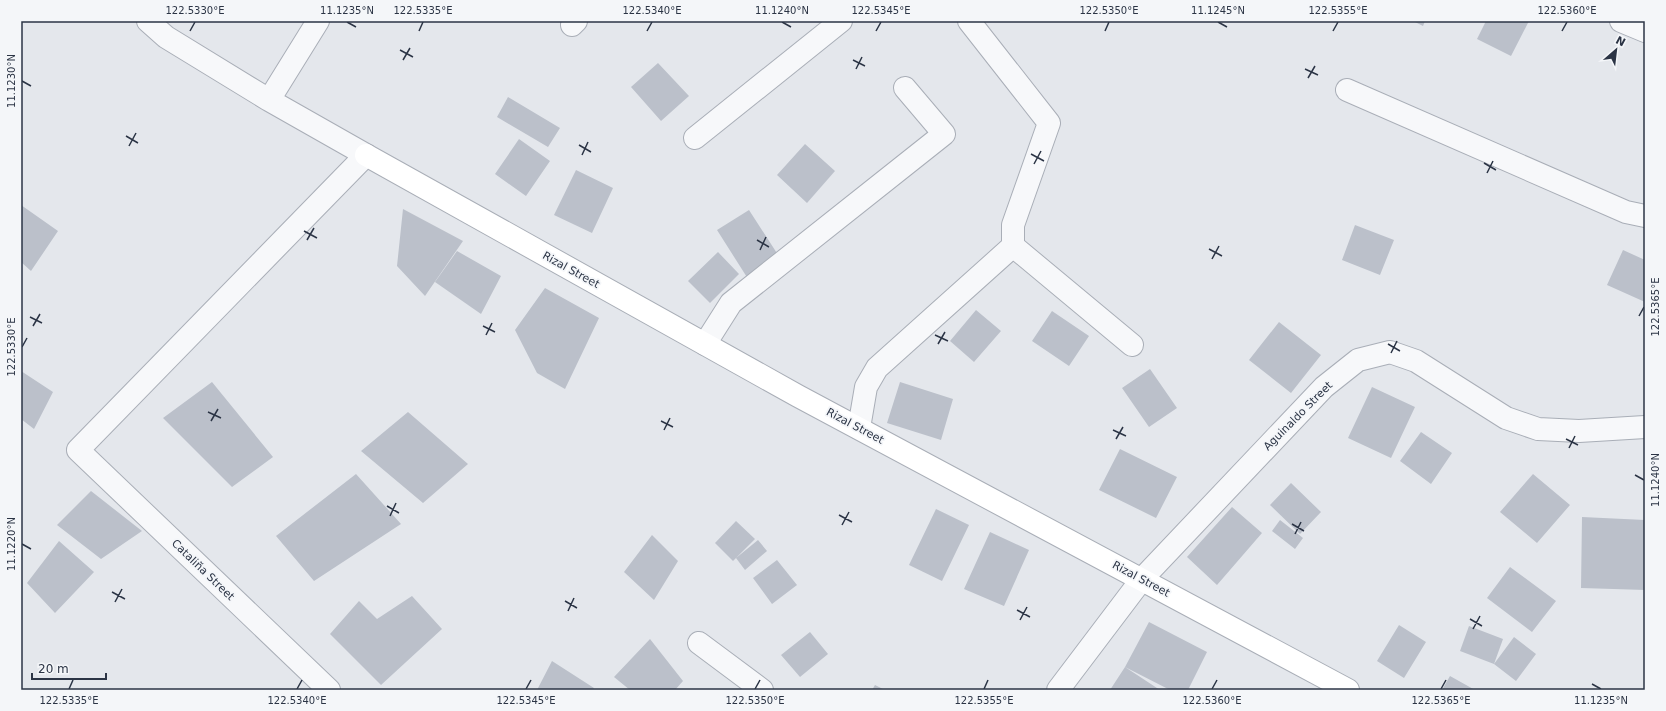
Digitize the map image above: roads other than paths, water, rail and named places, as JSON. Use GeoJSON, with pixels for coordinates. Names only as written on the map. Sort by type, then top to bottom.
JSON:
{"type":"FeatureCollection","features":[{"type":"Feature","properties":{"kind":"street"},"geometry":{"type":"LineString","coordinates":[[148,21],[166,37],[269,100],[366,155]]}},
{"type":"Feature","properties":{"kind":"street"},"geometry":{"type":"LineString","coordinates":[[269,100],[318,21]]}},
{"type":"Feature","properties":{"kind":"street"},"geometry":{"type":"LineString","coordinates":[[695,138],[841,21]]}},
{"type":"Feature","properties":{"kind":"street"},"geometry":{"type":"LineString","coordinates":[[859,428],[866,387],[877,368],[1013,246],[1013,225],[1049,123],[969,21]]}},
{"type":"Feature","properties":{"kind":"street"},"geometry":{"type":"LineString","coordinates":[[1621,21],[1645,32]]}},
{"type":"Feature","properties":{"kind":"street"},"geometry":{"type":"LineString","coordinates":[[705,344],[731,303],[944,134],[905,88]]}},
{"type":"Feature","properties":{"kind":"street"},"geometry":{"type":"LineString","coordinates":[[1347,90],[1626,212],[1645,216]]}},
{"type":"Feature","properties":{"kind":"street","name":"Rizal Street"},"geometry":{"type":"LineString","coordinates":[[366,155],[859,428],[1348,690]]}},
{"type":"Feature","properties":{"kind":"street","name":"Cataliña Street"},"geometry":{"type":"LineString","coordinates":[[329,690],[78,450],[366,155]]}},
{"type":"Feature","properties":{"kind":"street"},"geometry":{"type":"LineString","coordinates":[[1013,246],[1132,345]]}},
{"type":"Feature","properties":{"kind":"street","name":"Aguinaldo Street"},"geometry":{"type":"LineString","coordinates":[[1058,690],[1142,579],[1324,387],[1358,360],[1390,352],[1416,361],[1506,418],[1538,429],[1579,431],[1645,427]]}},
{"type":"Feature","properties":{"kind":"street"},"geometry":{"type":"LineString","coordinates":[[699,643],[762,690]]}}]}
